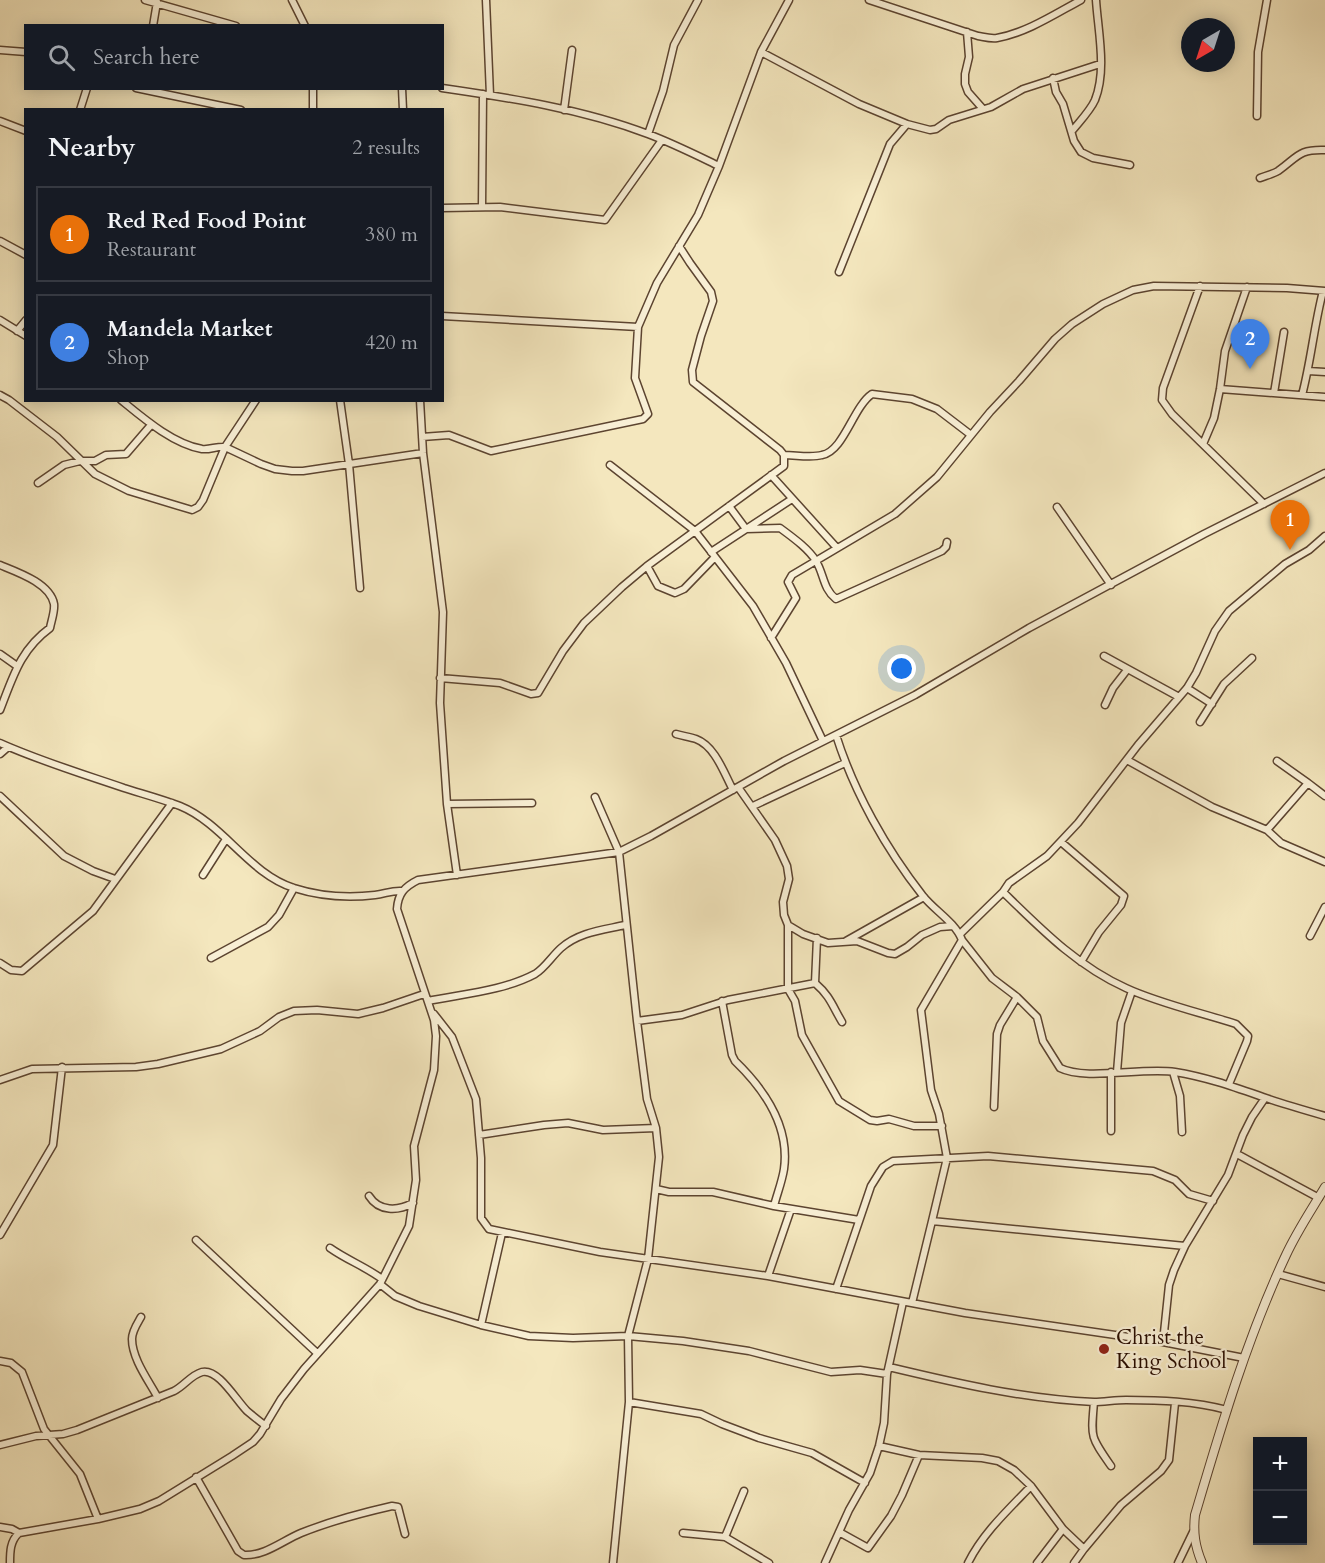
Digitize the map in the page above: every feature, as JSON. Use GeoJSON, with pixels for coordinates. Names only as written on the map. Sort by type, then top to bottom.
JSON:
{"type":"FeatureCollection","features":[{"type":"Feature","properties":{"kind":"street"},"geometry":{"type":"LineString","coordinates":[[145,0],[229,24]]}},
{"type":"Feature","properties":{"kind":"street"},"geometry":{"type":"LineString","coordinates":[[292,0],[304,24]]}},
{"type":"Feature","properties":{"kind":"street"},"geometry":{"type":"LineString","coordinates":[[486,0],[490,95]]}},
{"type":"Feature","properties":{"kind":"street"},"geometry":{"type":"LineString","coordinates":[[648,134],[663,91],[675,45],[698,0]]}},
{"type":"Feature","properties":{"kind":"street"},"geometry":{"type":"LineString","coordinates":[[422,436],[449,435],[491,451],[643,419],[648,414],[635,378],[638,327],[657,283],[698,215],[719,166],[761,52],[789,0]]}},
{"type":"Feature","properties":{"kind":"street"},"geometry":{"type":"LineString","coordinates":[[869,0],[994,39],[1009,35],[1081,0]]}},
{"type":"Feature","properties":{"kind":"street"},"geometry":{"type":"LineString","coordinates":[[1072,131],[1094,102],[1099,86],[1096,0]]}},
{"type":"Feature","properties":{"kind":"street"},"geometry":{"type":"LineString","coordinates":[[1257,116],[1258,52],[1267,0]]}},
{"type":"Feature","properties":{"kind":"street"},"geometry":{"type":"LineString","coordinates":[[153,24],[157,2]]}},
{"type":"Feature","properties":{"kind":"street"},"geometry":{"type":"LineString","coordinates":[[966,32],[969,57],[965,84],[968,92],[983,109]]}},
{"type":"Feature","properties":{"kind":"street"},"geometry":{"type":"LineString","coordinates":[[0,50],[24,52]]}},
{"type":"Feature","properties":{"kind":"street"},"geometry":{"type":"LineString","coordinates":[[564,110],[572,50]]}},
{"type":"Feature","properties":{"kind":"street"},"geometry":{"type":"LineString","coordinates":[[761,52],[859,104],[907,124],[930,130],[936,129],[949,120],[991,107],[1023,89],[1100,64]]}},
{"type":"Feature","properties":{"kind":"street"},"geometry":{"type":"LineString","coordinates":[[1053,78],[1074,141],[1081,152],[1093,158],[1130,165]]}},
{"type":"Feature","properties":{"kind":"street"},"geometry":{"type":"LineString","coordinates":[[444,88],[564,110],[648,134],[719,166]]}},
{"type":"Feature","properties":{"kind":"street"},"geometry":{"type":"LineString","coordinates":[[81,108],[86,90]]}},
{"type":"Feature","properties":{"kind":"street"},"geometry":{"type":"LineString","coordinates":[[150,90],[232,108]]}},
{"type":"Feature","properties":{"kind":"street"},"geometry":{"type":"LineString","coordinates":[[313,108],[314,90]]}},
{"type":"Feature","properties":{"kind":"street"},"geometry":{"type":"LineString","coordinates":[[402,90],[403,108]]}},
{"type":"Feature","properties":{"kind":"street"},"geometry":{"type":"LineString","coordinates":[[482,206],[483,94]]}},
{"type":"Feature","properties":{"kind":"street"},"geometry":{"type":"LineString","coordinates":[[0,121],[24,130]]}},
{"type":"Feature","properties":{"kind":"street"},"geometry":{"type":"LineString","coordinates":[[839,272],[890,144],[907,124]]}},
{"type":"Feature","properties":{"kind":"street"},"geometry":{"type":"LineString","coordinates":[[444,208],[482,206],[605,220],[662,140]]}},
{"type":"Feature","properties":{"kind":"street"},"geometry":{"type":"LineString","coordinates":[[1260,178],[1277,171],[1291,158],[1301,153],[1325,150]]}},
{"type":"Feature","properties":{"kind":"street"},"geometry":{"type":"LineString","coordinates":[[0,241],[24,254]]}},
{"type":"Feature","properties":{"kind":"street"},"geometry":{"type":"LineString","coordinates":[[679,246],[711,292],[713,301],[692,370],[693,381],[784,455],[824,455],[833,449],[863,400],[872,394],[912,399],[937,409],[971,435]]}},
{"type":"Feature","properties":{"kind":"street"},"geometry":{"type":"LineString","coordinates":[[771,638],[796,598],[788,582],[789,579],[816,560],[895,514],[938,477],[971,435],[1055,339],[1072,324],[1103,304],[1133,290],[1154,286],[1200,286],[1324,291],[1314,326],[1302,396]]}},
{"type":"Feature","properties":{"kind":"street"},"geometry":{"type":"LineString","coordinates":[[1200,286],[1161,396],[1172,414],[1264,504]]}},
{"type":"Feature","properties":{"kind":"street"},"geometry":{"type":"LineString","coordinates":[[1203,444],[1214,418],[1225,351],[1247,287]]}},
{"type":"Feature","properties":{"kind":"street"},"geometry":{"type":"LineString","coordinates":[[444,316],[638,327]]}},
{"type":"Feature","properties":{"kind":"street"},"geometry":{"type":"LineString","coordinates":[[0,320],[24,335]]}},
{"type":"Feature","properties":{"kind":"street"},"geometry":{"type":"LineString","coordinates":[[17,331],[24,322]]}},
{"type":"Feature","properties":{"kind":"street"},"geometry":{"type":"LineString","coordinates":[[1274,393],[1284,332]]}},
{"type":"Feature","properties":{"kind":"street"},"geometry":{"type":"LineString","coordinates":[[1308,371],[1325,372]]}},
{"type":"Feature","properties":{"kind":"street"},"geometry":{"type":"LineString","coordinates":[[1220,390],[1325,397]]}},
{"type":"Feature","properties":{"kind":"street"},"geometry":{"type":"LineString","coordinates":[[0,395],[57,437],[95,474],[119,486],[192,510],[198,507],[203,500],[225,447],[255,402]]}},
{"type":"Feature","properties":{"kind":"street"},"geometry":{"type":"LineString","coordinates":[[123,402],[151,425],[173,438],[201,449],[225,447],[261,464],[292,471],[423,453]]}},
{"type":"Feature","properties":{"kind":"street"},"geometry":{"type":"LineString","coordinates":[[340,402],[349,464],[360,588]]}},
{"type":"Feature","properties":{"kind":"street"},"geometry":{"type":"LineString","coordinates":[[420,402],[423,453],[443,612],[440,703],[447,804],[457,875]]}},
{"type":"Feature","properties":{"kind":"street"},"geometry":{"type":"LineString","coordinates":[[38,483],[58,468],[80,461],[95,461],[106,455],[126,454],[151,425]]}},
{"type":"Feature","properties":{"kind":"street"},"geometry":{"type":"LineString","coordinates":[[440,678],[500,683],[531,694],[537,693],[563,651],[584,623],[647,566],[784,466],[784,455]]}},
{"type":"Feature","properties":{"kind":"street"},"geometry":{"type":"LineString","coordinates":[[610,465],[695,531],[753,606],[786,663],[823,741]]}},
{"type":"Feature","properties":{"kind":"street"},"geometry":{"type":"LineString","coordinates":[[0,1527],[19,1533],[140,1509],[159,1501],[253,1442],[281,1399],[317,1353],[381,1282],[409,1226],[416,1180],[414,1146],[435,1061],[435,1028],[397,909],[398,898],[410,884],[418,880],[619,852],[823,741],[915,695],[1029,628],[1325,473]]}},
{"type":"Feature","properties":{"kind":"street"},"geometry":{"type":"LineString","coordinates":[[771,476],[837,548]]}},
{"type":"Feature","properties":{"kind":"street"},"geometry":{"type":"LineString","coordinates":[[647,566],[658,586],[675,593],[684,590],[713,555],[746,529],[792,499]]}},
{"type":"Feature","properties":{"kind":"street"},"geometry":{"type":"LineString","coordinates":[[729,506],[746,529]]}},
{"type":"Feature","properties":{"kind":"street"},"geometry":{"type":"LineString","coordinates":[[1057,507],[1111,585]]}},
{"type":"Feature","properties":{"kind":"street"},"geometry":{"type":"LineString","coordinates":[[746,529],[780,528],[816,560],[829,594],[836,599],[942,551],[947,542]]}},
{"type":"Feature","properties":{"kind":"street"},"geometry":{"type":"LineString","coordinates":[[912,1303],[947,1158],[942,1126],[931,1090],[921,1010],[961,937],[1009,884],[1047,856],[1061,842],[1187,688],[1215,632],[1229,611],[1285,564],[1325,536]]}},
{"type":"Feature","properties":{"kind":"street"},"geometry":{"type":"LineString","coordinates":[[0,565],[38,583],[45,589],[54,604],[50,628],[35,639],[24,653],[0,710]]}},
{"type":"Feature","properties":{"kind":"street"},"geometry":{"type":"LineString","coordinates":[[0,654],[17,666]]}},
{"type":"Feature","properties":{"kind":"street"},"geometry":{"type":"LineString","coordinates":[[1104,656],[1179,697]]}},
{"type":"Feature","properties":{"kind":"street"},"geometry":{"type":"LineString","coordinates":[[1200,722],[1224,684],[1252,658]]}},
{"type":"Feature","properties":{"kind":"street"},"geometry":{"type":"LineString","coordinates":[[1105,705],[1113,688],[1127,670]]}},
{"type":"Feature","properties":{"kind":"street"},"geometry":{"type":"LineString","coordinates":[[1187,688],[1212,704]]}},
{"type":"Feature","properties":{"kind":"street"},"geometry":{"type":"LineString","coordinates":[[676,734],[698,740],[714,754],[736,788],[753,806],[775,840],[787,866],[789,879],[783,902],[788,925],[788,989],[795,1000],[802,1035],[839,1101],[870,1120],[889,1119],[914,1125],[942,1126]]}},
{"type":"Feature","properties":{"kind":"street"},"geometry":{"type":"LineString","coordinates":[[836,735],[845,763],[888,847],[924,897],[954,927],[992,978],[1017,997],[1037,1017],[1043,1041],[1060,1068],[1076,1074],[1173,1072],[1229,1084],[1265,1098],[1325,1116]]}},
{"type":"Feature","properties":{"kind":"street"},"geometry":{"type":"LineString","coordinates":[[0,743],[85,775],[172,803],[201,818],[268,875],[294,888],[320,894],[347,895],[402,891]]}},
{"type":"Feature","properties":{"kind":"street"},"geometry":{"type":"LineString","coordinates":[[0,754],[8,747]]}},
{"type":"Feature","properties":{"kind":"street"},"geometry":{"type":"LineString","coordinates":[[1127,759],[1212,807],[1267,830],[1281,843],[1325,862]]}},
{"type":"Feature","properties":{"kind":"street"},"geometry":{"type":"LineString","coordinates":[[1276,761],[1325,796]]}},
{"type":"Feature","properties":{"kind":"street"},"geometry":{"type":"LineString","coordinates":[[753,806],[845,763]]}},
{"type":"Feature","properties":{"kind":"street"},"geometry":{"type":"LineString","coordinates":[[1267,830],[1308,783]]}},
{"type":"Feature","properties":{"kind":"street"},"geometry":{"type":"LineString","coordinates":[[0,796],[64,856],[115,879]]}},
{"type":"Feature","properties":{"kind":"street"},"geometry":{"type":"LineString","coordinates":[[595,797],[619,852],[625,925],[647,1099],[657,1128],[659,1157],[648,1259],[628,1336],[629,1402],[614,1563]]}},
{"type":"Feature","properties":{"kind":"street"},"geometry":{"type":"LineString","coordinates":[[0,963],[11,970],[22,971],[93,911],[172,803]]}},
{"type":"Feature","properties":{"kind":"street"},"geometry":{"type":"LineString","coordinates":[[447,804],[532,803]]}},
{"type":"Feature","properties":{"kind":"street"},"geometry":{"type":"LineString","coordinates":[[203,875],[226,839]]}},
{"type":"Feature","properties":{"kind":"street"},"geometry":{"type":"LineString","coordinates":[[1061,842],[1124,896],[1081,962]]}},
{"type":"Feature","properties":{"kind":"street"},"geometry":{"type":"LineString","coordinates":[[211,958],[268,927],[279,915],[294,888]]}},
{"type":"Feature","properties":{"kind":"street"},"geometry":{"type":"LineString","coordinates":[[1003,892],[1054,942],[1081,962],[1132,991],[1236,1024],[1248,1036],[1229,1084]]}},
{"type":"Feature","properties":{"kind":"street"},"geometry":{"type":"LineString","coordinates":[[843,942],[924,897]]}},
{"type":"Feature","properties":{"kind":"street"},"geometry":{"type":"LineString","coordinates":[[1310,936],[1325,907]]}},
{"type":"Feature","properties":{"kind":"street"},"geometry":{"type":"LineString","coordinates":[[428,1001],[506,986],[536,974],[573,939],[587,933],[625,925]]}},
{"type":"Feature","properties":{"kind":"street"},"geometry":{"type":"LineString","coordinates":[[788,925],[803,934],[828,943],[857,941],[895,954],[922,935],[945,926],[954,927]]}},
{"type":"Feature","properties":{"kind":"street"},"geometry":{"type":"LineString","coordinates":[[814,983],[816,938]]}},
{"type":"Feature","properties":{"kind":"street"},"geometry":{"type":"LineString","coordinates":[[637,1021],[682,1015],[722,1001],[814,983]]}},
{"type":"Feature","properties":{"kind":"street"},"geometry":{"type":"LineString","coordinates":[[814,983],[829,995],[833,1008],[843,1022]]}},
{"type":"Feature","properties":{"kind":"street"},"geometry":{"type":"LineString","coordinates":[[1111,1131],[1114,1072],[1121,1023],[1132,991]]}},
{"type":"Feature","properties":{"kind":"street"},"geometry":{"type":"LineString","coordinates":[[0,1080],[32,1069],[159,1064],[221,1049],[260,1031],[279,1017],[294,1011],[317,1010],[357,1014],[424,994]]}},
{"type":"Feature","properties":{"kind":"street"},"geometry":{"type":"LineString","coordinates":[[994,1107],[997,1034],[1017,997]]}},
{"type":"Feature","properties":{"kind":"street"},"geometry":{"type":"LineString","coordinates":[[722,1001],[732,1055],[766,1096],[778,1116],[783,1137],[784,1170],[774,1206]]}},
{"type":"Feature","properties":{"kind":"street"},"geometry":{"type":"LineString","coordinates":[[430,1010],[452,1037],[476,1100],[481,1218],[489,1229],[648,1259],[768,1276],[965,1313],[1163,1342],[1244,1358]]}},
{"type":"Feature","properties":{"kind":"street"},"geometry":{"type":"LineString","coordinates":[[0,1235],[53,1145],[62,1067]]}},
{"type":"Feature","properties":{"kind":"street"},"geometry":{"type":"LineString","coordinates":[[1173,1072],[1180,1096],[1182,1132]]}},
{"type":"Feature","properties":{"kind":"street"},"geometry":{"type":"LineString","coordinates":[[1163,1342],[1169,1285],[1174,1270],[1185,1246],[1228,1175],[1252,1117],[1265,1098]]}},
{"type":"Feature","properties":{"kind":"street"},"geometry":{"type":"LineString","coordinates":[[479,1135],[568,1123],[603,1130],[657,1128]]}},
{"type":"Feature","properties":{"kind":"street"},"geometry":{"type":"LineString","coordinates":[[1237,1154],[1318,1198]]}},
{"type":"Feature","properties":{"kind":"street"},"geometry":{"type":"LineString","coordinates":[[836,1289],[871,1186],[883,1167],[893,1161],[988,1156],[1153,1171],[1175,1180],[1189,1194],[1213,1201]]}},
{"type":"Feature","properties":{"kind":"street"},"geometry":{"type":"LineString","coordinates":[[1202,1563],[1193,1532],[1195,1515],[1244,1358],[1292,1243],[1325,1187]]}},
{"type":"Feature","properties":{"kind":"street"},"geometry":{"type":"LineString","coordinates":[[656,1189],[669,1192],[713,1192],[774,1206],[859,1220]]}},
{"type":"Feature","properties":{"kind":"street"},"geometry":{"type":"LineString","coordinates":[[369,1196],[373,1202],[390,1209],[399,1209],[413,1203]]}},
{"type":"Feature","properties":{"kind":"street"},"geometry":{"type":"LineString","coordinates":[[768,1276],[791,1209]]}},
{"type":"Feature","properties":{"kind":"street"},"geometry":{"type":"LineString","coordinates":[[932,1221],[1185,1246]]}},
{"type":"Feature","properties":{"kind":"street"},"geometry":{"type":"LineString","coordinates":[[481,1325],[502,1233]]}},
{"type":"Feature","properties":{"kind":"street"},"geometry":{"type":"LineString","coordinates":[[196,1240],[317,1353]]}},
{"type":"Feature","properties":{"kind":"street"},"geometry":{"type":"LineString","coordinates":[[330,1248],[368,1269],[395,1296],[419,1306],[481,1325],[529,1336],[573,1338],[628,1336],[683,1341],[749,1351],[831,1372],[888,1370],[992,1389],[1095,1402],[1126,1400],[1194,1402],[1227,1410]]}},
{"type":"Feature","properties":{"kind":"street"},"geometry":{"type":"LineString","coordinates":[[1278,1274],[1325,1287]]}},
{"type":"Feature","properties":{"kind":"street"},"geometry":{"type":"LineString","coordinates":[[825,1563],[851,1504],[870,1473],[879,1446],[884,1423],[888,1370],[903,1302]]}},
{"type":"Feature","properties":{"kind":"street"},"geometry":{"type":"LineString","coordinates":[[141,1317],[134,1328],[133,1346],[158,1398]]}},
{"type":"Feature","properties":{"kind":"street"},"geometry":{"type":"LineString","coordinates":[[0,1361],[11,1363],[22,1372],[47,1435],[80,1474],[98,1519]]}},
{"type":"Feature","properties":{"kind":"street"},"geometry":{"type":"LineString","coordinates":[[0,1445],[77,1430],[181,1388],[194,1376],[204,1371],[212,1373],[221,1380],[248,1411],[266,1425]]}},
{"type":"Feature","properties":{"kind":"street"},"geometry":{"type":"LineString","coordinates":[[629,1402],[701,1414],[750,1435],[812,1453],[865,1483]]}},
{"type":"Feature","properties":{"kind":"street"},"geometry":{"type":"LineString","coordinates":[[1095,1402],[1093,1441],[1111,1466]]}},
{"type":"Feature","properties":{"kind":"street"},"geometry":{"type":"LineString","coordinates":[[1074,1563],[1129,1497],[1161,1471],[1169,1460],[1175,1403]]}},
{"type":"Feature","properties":{"kind":"street"},"geometry":{"type":"LineString","coordinates":[[879,1446],[919,1455],[998,1461],[1014,1470],[1031,1486],[1064,1529],[1084,1549]]}},
{"type":"Feature","properties":{"kind":"street"},"geometry":{"type":"LineString","coordinates":[[839,1532],[868,1548],[891,1516],[919,1455]]}},
{"type":"Feature","properties":{"kind":"street"},"geometry":{"type":"LineString","coordinates":[[196,1477],[246,1563]]}},
{"type":"Feature","properties":{"kind":"street"},"geometry":{"type":"LineString","coordinates":[[968,1563],[981,1540],[1031,1486]]}},
{"type":"Feature","properties":{"kind":"street"},"geometry":{"type":"LineString","coordinates":[[725,1537],[744,1491]]}},
{"type":"Feature","properties":{"kind":"street"},"geometry":{"type":"LineString","coordinates":[[244,1556],[261,1553],[300,1534],[354,1514],[392,1506],[398,1507],[405,1534]]}},
{"type":"Feature","properties":{"kind":"street"},"geometry":{"type":"LineString","coordinates":[[1037,1563],[1064,1529]]}},
{"type":"Feature","properties":{"kind":"street"},"geometry":{"type":"LineString","coordinates":[[1179,1563],[1193,1532]]}},
{"type":"Feature","properties":{"kind":"street"},"geometry":{"type":"LineString","coordinates":[[10,1563],[12,1542],[19,1533]]}},
{"type":"Feature","properties":{"kind":"street"},"geometry":{"type":"LineString","coordinates":[[683,1533],[725,1537],[769,1563]]}},
{"type":"Feature","properties":{"kind":"place","name":"Mandela Market"},"geometry":{"type":"Point","coordinates":[1250,369]}},
{"type":"Feature","properties":{"kind":"place","name":"Red Red Food Point"},"geometry":{"type":"Point","coordinates":[1290,550]}},
{"type":"Feature","properties":{"kind":"place","name":"Christ the King School"},"geometry":{"type":"Point","coordinates":[1104,1349]}}]}
